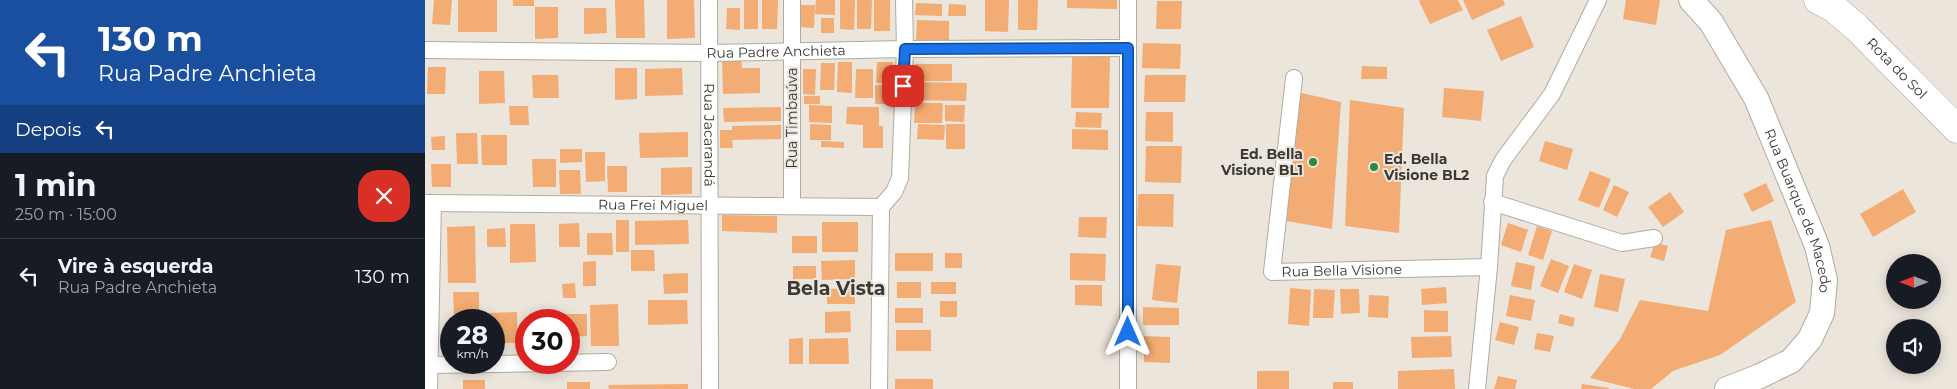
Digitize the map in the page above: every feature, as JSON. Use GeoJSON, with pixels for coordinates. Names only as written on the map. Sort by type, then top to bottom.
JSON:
{"type":"FeatureCollection","features":[{"type":"Feature","properties":{"kind":"highway","name":"Rota do Sol"},"geometry":{"type":"LineString","coordinates":[[1827,3],[1857,27],[1957,129]]}},
{"type":"Feature","properties":{"kind":"main road","name":"Rua Buarque de Macedo"},"geometry":{"type":"LineString","coordinates":[[1692,1],[1711,22],[1755,98],[1817,246],[1825,280],[1822,313],[1811,339],[1791,361],[1727,389]]}},
{"type":"Feature","properties":{"kind":"street","name":"Rua Jacarandá"},"geometry":{"type":"LineString","coordinates":[[709,0],[710,389]]}},
{"type":"Feature","properties":{"kind":"street","name":"Rua Timbaúva"},"geometry":{"type":"LineString","coordinates":[[792,0],[792,206]]}},
{"type":"Feature","properties":{"kind":"street"},"geometry":{"type":"LineString","coordinates":[[879,389],[881,207],[894,192],[900,178],[905,49],[904,0]]}},
{"type":"Feature","properties":{"kind":"street"},"geometry":{"type":"LineString","coordinates":[[1128,0],[1128,389]]}},
{"type":"Feature","properties":{"kind":"street"},"geometry":{"type":"LineString","coordinates":[[1477,389],[1489,268],[1495,176],[1503,160],[1552,94],[1598,0]]}},
{"type":"Feature","properties":{"kind":"street","name":"Rua Padre Anchieta"},"geometry":{"type":"LineString","coordinates":[[425,50],[709,53],[905,49],[1128,48]]}},
{"type":"Feature","properties":{"kind":"street","name":"Rua Bella Visione"},"geometry":{"type":"LineString","coordinates":[[1295,78],[1272,272],[1489,268]]}},
{"type":"Feature","properties":{"kind":"street"},"geometry":{"type":"LineString","coordinates":[[1492,202],[1622,243],[1654,238]]}},
{"type":"Feature","properties":{"kind":"street"},"geometry":{"type":"LineString","coordinates":[[429,203],[429,389]]}},
{"type":"Feature","properties":{"kind":"street","name":"Rua Frei Miguel"},"geometry":{"type":"LineString","coordinates":[[429,203],[881,207]]}},
{"type":"Feature","properties":{"kind":"street"},"geometry":{"type":"LineString","coordinates":[[429,366],[609,362]]}},
{"type":"Feature","properties":{"kind":"building"},"geometry":{"type":"Polygon","coordinates":[[[434,0],[452,0],[450,25],[432,24],[434,0]]]}},
{"type":"Feature","properties":{"kind":"building"},"geometry":{"type":"Polygon","coordinates":[[[458,0],[497,0],[497,32],[458,32],[458,0]]]}},
{"type":"Feature","properties":{"kind":"building"},"geometry":{"type":"Polygon","coordinates":[[[513,0],[534,0],[534,6],[513,6],[513,0]]]}},
{"type":"Feature","properties":{"kind":"building"},"geometry":{"type":"Polygon","coordinates":[[[615,0],[644,0],[645,38],[616,38],[615,0]]]}},
{"type":"Feature","properties":{"kind":"building"},"geometry":{"type":"Polygon","coordinates":[[[667,0],[694,0],[695,38],[667,39],[667,0]]]}},
{"type":"Feature","properties":{"kind":"building"},"geometry":{"type":"Polygon","coordinates":[[[744,0],[758,0],[758,29],[744,29],[744,0]]]}},
{"type":"Feature","properties":{"kind":"building"},"geometry":{"type":"Polygon","coordinates":[[[762,0],[778,0],[777,29],[762,29],[762,0]]]}},
{"type":"Feature","properties":{"kind":"building"},"geometry":{"type":"Polygon","coordinates":[[[816,0],[835,0],[835,15],[815,14],[816,0]]]}},
{"type":"Feature","properties":{"kind":"building"},"geometry":{"type":"Polygon","coordinates":[[[840,0],[855,0],[854,30],[840,29],[840,0]]]}},
{"type":"Feature","properties":{"kind":"building"},"geometry":{"type":"Polygon","coordinates":[[[857,0],[872,0],[871,29],[857,29],[857,0]]]}},
{"type":"Feature","properties":{"kind":"building"},"geometry":{"type":"Polygon","coordinates":[[[874,0],[890,0],[890,31],[874,31],[874,0]]]}},
{"type":"Feature","properties":{"kind":"building"},"geometry":{"type":"Polygon","coordinates":[[[985,0],[1009,0],[1008,32],[985,31],[985,0]]]}},
{"type":"Feature","properties":{"kind":"building"},"geometry":{"type":"Polygon","coordinates":[[[1018,0],[1038,0],[1037,30],[1018,30],[1018,0]]]}},
{"type":"Feature","properties":{"kind":"building"},"geometry":{"type":"Polygon","coordinates":[[[1067,0],[1117,0],[1117,9],[1067,8],[1067,0]]]}},
{"type":"Feature","properties":{"kind":"building"},"geometry":{"type":"Polygon","coordinates":[[[1458,0],[1463,10],[1430,24],[1419,1],[1458,0]]]}},
{"type":"Feature","properties":{"kind":"building"},"geometry":{"type":"Polygon","coordinates":[[[1463,0],[1503,0],[1505,5],[1472,20],[1463,0]]]}},
{"type":"Feature","properties":{"kind":"building"},"geometry":{"type":"Polygon","coordinates":[[[1626,0],[1660,0],[1656,25],[1623,19],[1626,0]]]}},
{"type":"Feature","properties":{"kind":"building"},"geometry":{"type":"Polygon","coordinates":[[[1157,1],[1182,1],[1181,29],[1156,29],[1157,1]]]}},
{"type":"Feature","properties":{"kind":"building"},"geometry":{"type":"Polygon","coordinates":[[[916,3],[942,4],[942,16],[915,15],[916,3]]]}},
{"type":"Feature","properties":{"kind":"building"},"geometry":{"type":"Polygon","coordinates":[[[949,4],[966,5],[966,16],[948,16],[949,4]]]}},
{"type":"Feature","properties":{"kind":"building"},"geometry":{"type":"Polygon","coordinates":[[[801,5],[815,5],[814,28],[800,27],[801,5]]]}},
{"type":"Feature","properties":{"kind":"building"},"geometry":{"type":"Polygon","coordinates":[[[535,7],[558,7],[558,38],[535,39],[535,7]]]}},
{"type":"Feature","properties":{"kind":"building"},"geometry":{"type":"Polygon","coordinates":[[[584,8],[606,8],[607,33],[584,34],[584,8]]]}},
{"type":"Feature","properties":{"kind":"building"},"geometry":{"type":"Polygon","coordinates":[[[727,8],[740,8],[740,30],[726,29],[727,8]]]}},
{"type":"Feature","properties":{"kind":"building"},"geometry":{"type":"Polygon","coordinates":[[[1521,16],[1534,47],[1501,61],[1487,30],[1521,16]]]}},
{"type":"Feature","properties":{"kind":"building"},"geometry":{"type":"Polygon","coordinates":[[[821,18],[834,18],[834,33],[821,33],[821,18]]]}},
{"type":"Feature","properties":{"kind":"building"},"geometry":{"type":"Polygon","coordinates":[[[917,20],[949,21],[949,40],[916,40],[917,20]]]}},
{"type":"Feature","properties":{"kind":"building"},"geometry":{"type":"Polygon","coordinates":[[[1143,43],[1181,44],[1180,69],[1142,68],[1143,43]]]}},
{"type":"Feature","properties":{"kind":"building"},"geometry":{"type":"Polygon","coordinates":[[[741,57],[742,68],[760,68],[760,93],[723,94],[722,58],[741,57]]]}},
{"type":"Feature","properties":{"kind":"building"},"geometry":{"type":"Polygon","coordinates":[[[1072,57],[1110,57],[1109,108],[1071,108],[1072,57]]]}},
{"type":"Feature","properties":{"kind":"building"},"geometry":{"type":"Polygon","coordinates":[[[838,62],[852,62],[852,93],[837,92],[838,62]]]}},
{"type":"Feature","properties":{"kind":"building"},"geometry":{"type":"Polygon","coordinates":[[[877,62],[893,62],[893,83],[876,83],[877,62]]]}},
{"type":"Feature","properties":{"kind":"building"},"geometry":{"type":"Polygon","coordinates":[[[821,63],[835,63],[834,90],[820,90],[821,63]]]}},
{"type":"Feature","properties":{"kind":"building"},"geometry":{"type":"Polygon","coordinates":[[[915,64],[952,64],[952,81],[915,81],[915,64]]]}},
{"type":"Feature","properties":{"kind":"building"},"geometry":{"type":"Polygon","coordinates":[[[1362,66],[1387,67],[1387,79],[1361,79],[1362,66]]]}},
{"type":"Feature","properties":{"kind":"building"},"geometry":{"type":"Polygon","coordinates":[[[428,67],[446,67],[445,94],[427,94],[428,67]]]}},
{"type":"Feature","properties":{"kind":"building"},"geometry":{"type":"Polygon","coordinates":[[[615,68],[637,68],[637,99],[615,100],[615,68]]]}},
{"type":"Feature","properties":{"kind":"building"},"geometry":{"type":"Polygon","coordinates":[[[682,68],[683,95],[645,96],[645,69],[682,68]]]}},
{"type":"Feature","properties":{"kind":"building"},"geometry":{"type":"Polygon","coordinates":[[[803,69],[816,69],[815,95],[803,94],[803,69]]]}},
{"type":"Feature","properties":{"kind":"building"},"geometry":{"type":"Polygon","coordinates":[[[856,69],[873,69],[873,98],[855,98],[856,69]]]}},
{"type":"Feature","properties":{"kind":"building"},"geometry":{"type":"Polygon","coordinates":[[[479,71],[504,71],[505,103],[479,104],[479,71]]]}},
{"type":"Feature","properties":{"kind":"building"},"geometry":{"type":"Polygon","coordinates":[[[532,75],[558,75],[559,98],[533,98],[532,75]]]}},
{"type":"Feature","properties":{"kind":"building"},"geometry":{"type":"Polygon","coordinates":[[[1145,75],[1186,75],[1185,102],[1144,102],[1145,75]]]}},
{"type":"Feature","properties":{"kind":"building"},"geometry":{"type":"Polygon","coordinates":[[[915,82],[967,83],[966,101],[914,100],[915,82]]]}},
{"type":"Feature","properties":{"kind":"building"},"geometry":{"type":"Polygon","coordinates":[[[875,85],[889,86],[889,104],[875,104],[875,85]]]}},
{"type":"Feature","properties":{"kind":"building"},"geometry":{"type":"Polygon","coordinates":[[[1444,88],[1484,91],[1481,121],[1442,117],[1444,88]]]}},
{"type":"Feature","properties":{"kind":"building","name":"Ed. Bella Visione BL1"},"geometry":{"type":"Polygon","coordinates":[[[1293,91],[1341,102],[1332,229],[1287,221],[1293,91]]]}},
{"type":"Feature","properties":{"kind":"building"},"geometry":{"type":"Polygon","coordinates":[[[804,96],[820,96],[820,104],[804,104],[804,96]]]}},
{"type":"Feature","properties":{"kind":"building","name":"Ed. Bella Visione BL2"},"geometry":{"type":"Polygon","coordinates":[[[1350,100],[1404,108],[1399,233],[1345,226],[1350,100]]]}},
{"type":"Feature","properties":{"kind":"building"},"geometry":{"type":"Polygon","coordinates":[[[915,103],[943,103],[942,123],[914,123],[915,103]]]}},
{"type":"Feature","properties":{"kind":"building"},"geometry":{"type":"Polygon","coordinates":[[[809,105],[832,106],[832,123],[809,122],[809,105]]]}},
{"type":"Feature","properties":{"kind":"building"},"geometry":{"type":"Polygon","coordinates":[[[945,105],[965,105],[964,122],[945,121],[945,105]]]}},
{"type":"Feature","properties":{"kind":"building"},"geometry":{"type":"Polygon","coordinates":[[[509,106],[528,106],[529,125],[510,125],[509,106]]]}},
{"type":"Feature","properties":{"kind":"building"},"geometry":{"type":"Polygon","coordinates":[[[781,107],[781,121],[724,122],[723,108],[781,107]]]}},
{"type":"Feature","properties":{"kind":"building"},"geometry":{"type":"Polygon","coordinates":[[[847,107],[879,107],[879,126],[883,126],[883,148],[863,148],[863,125],[846,124],[847,107]]]}},
{"type":"Feature","properties":{"kind":"building"},"geometry":{"type":"Polygon","coordinates":[[[1076,112],[1102,113],[1101,128],[1075,127],[1076,112]]]}},
{"type":"Feature","properties":{"kind":"building"},"geometry":{"type":"Polygon","coordinates":[[[1146,112],[1173,112],[1173,142],[1145,141],[1146,112]]]}},
{"type":"Feature","properties":{"kind":"building"},"geometry":{"type":"Polygon","coordinates":[[[810,124],[831,125],[831,140],[810,140],[810,124]]]}},
{"type":"Feature","properties":{"kind":"building"},"geometry":{"type":"Polygon","coordinates":[[[918,124],[945,125],[944,140],[917,139],[918,124]]]}},
{"type":"Feature","properties":{"kind":"building"},"geometry":{"type":"Polygon","coordinates":[[[946,124],[965,124],[965,149],[946,149],[946,124]]]}},
{"type":"Feature","properties":{"kind":"building"},"geometry":{"type":"Polygon","coordinates":[[[781,125],[781,139],[732,140],[733,148],[720,148],[720,130],[732,130],[732,126],[781,125]]]}},
{"type":"Feature","properties":{"kind":"building"},"geometry":{"type":"Polygon","coordinates":[[[1072,129],[1108,130],[1108,150],[1072,149],[1072,129]]]}},
{"type":"Feature","properties":{"kind":"building"},"geometry":{"type":"Polygon","coordinates":[[[688,132],[688,157],[640,158],[639,133],[688,132]]]}},
{"type":"Feature","properties":{"kind":"building"},"geometry":{"type":"Polygon","coordinates":[[[456,133],[477,133],[478,164],[457,164],[456,133]]]}},
{"type":"Feature","properties":{"kind":"building"},"geometry":{"type":"Polygon","coordinates":[[[481,135],[507,135],[507,165],[482,165],[481,135]]]}},
{"type":"Feature","properties":{"kind":"building"},"geometry":{"type":"Polygon","coordinates":[[[445,136],[445,150],[432,150],[431,137],[445,136]]]}},
{"type":"Feature","properties":{"kind":"building"},"geometry":{"type":"Polygon","coordinates":[[[821,141],[844,142],[844,148],[821,147],[821,141]]]}},
{"type":"Feature","properties":{"kind":"building"},"geometry":{"type":"Polygon","coordinates":[[[1545,141],[1573,149],[1567,170],[1539,161],[1545,141]]]}},
{"type":"Feature","properties":{"kind":"building"},"geometry":{"type":"Polygon","coordinates":[[[1146,146],[1182,146],[1181,183],[1145,182],[1146,146]]]}},
{"type":"Feature","properties":{"kind":"building"},"geometry":{"type":"Polygon","coordinates":[[[560,149],[582,149],[582,162],[560,163],[560,149]]]}},
{"type":"Feature","properties":{"kind":"building"},"geometry":{"type":"Polygon","coordinates":[[[585,152],[605,152],[605,181],[586,182],[585,152]]]}},
{"type":"Feature","properties":{"kind":"building"},"geometry":{"type":"Polygon","coordinates":[[[532,159],[556,159],[556,187],[533,187],[532,159]]]}},
{"type":"Feature","properties":{"kind":"building"},"geometry":{"type":"Polygon","coordinates":[[[431,164],[451,164],[451,187],[432,187],[431,164]]]}},
{"type":"Feature","properties":{"kind":"building"},"geometry":{"type":"Polygon","coordinates":[[[607,166],[627,166],[627,192],[608,192],[607,166]]]}},
{"type":"Feature","properties":{"kind":"building"},"geometry":{"type":"Polygon","coordinates":[[[692,167],[692,194],[661,195],[661,168],[692,167]]]}},
{"type":"Feature","properties":{"kind":"building"},"geometry":{"type":"Polygon","coordinates":[[[559,170],[580,170],[581,194],[560,194],[559,170]]]}},
{"type":"Feature","properties":{"kind":"building"},"geometry":{"type":"Polygon","coordinates":[[[1590,171],[1611,179],[1599,208],[1578,200],[1590,171]]]}},
{"type":"Feature","properties":{"kind":"building"},"geometry":{"type":"Polygon","coordinates":[[[1766,183],[1774,201],[1752,212],[1743,194],[1766,183]]]}},
{"type":"Feature","properties":{"kind":"building"},"geometry":{"type":"Polygon","coordinates":[[[1614,185],[1629,192],[1617,217],[1603,210],[1614,185]]]}},
{"type":"Feature","properties":{"kind":"building"},"geometry":{"type":"Polygon","coordinates":[[[1903,189],[1916,212],[1873,237],[1860,214],[1903,189]]]}},
{"type":"Feature","properties":{"kind":"building"},"geometry":{"type":"Polygon","coordinates":[[[1670,192],[1684,212],[1663,227],[1648,207],[1670,192]]]}},
{"type":"Feature","properties":{"kind":"building"},"geometry":{"type":"Polygon","coordinates":[[[1138,194],[1174,194],[1173,227],[1137,226],[1138,194]]]}},
{"type":"Feature","properties":{"kind":"building"},"geometry":{"type":"Polygon","coordinates":[[[722,215],[777,216],[777,233],[722,231],[722,215]]]}},
{"type":"Feature","properties":{"kind":"building"},"geometry":{"type":"Polygon","coordinates":[[[1079,217],[1107,217],[1106,238],[1078,237],[1079,217]]]}},
{"type":"Feature","properties":{"kind":"building"},"geometry":{"type":"Polygon","coordinates":[[[616,220],[629,220],[629,252],[616,252],[616,220]]]}},
{"type":"Feature","properties":{"kind":"building"},"geometry":{"type":"Polygon","coordinates":[[[688,220],[689,244],[635,245],[635,221],[688,220]]]}},
{"type":"Feature","properties":{"kind":"building"},"geometry":{"type":"Polygon","coordinates":[[[1771,220],[1796,302],[1720,355],[1673,371],[1651,389],[1634,389],[1590,378],[1620,339],[1640,300],[1708,311],[1726,230],[1771,220]]]}},
{"type":"Feature","properties":{"kind":"building"},"geometry":{"type":"Polygon","coordinates":[[[822,222],[858,222],[858,252],[822,252],[822,222]]]}},
{"type":"Feature","properties":{"kind":"building"},"geometry":{"type":"Polygon","coordinates":[[[579,223],[580,247],[559,247],[559,224],[579,223]]]}},
{"type":"Feature","properties":{"kind":"building"},"geometry":{"type":"Polygon","coordinates":[[[1508,223],[1528,230],[1521,252],[1501,245],[1508,223]]]}},
{"type":"Feature","properties":{"kind":"building"},"geometry":{"type":"Polygon","coordinates":[[[510,224],[535,224],[536,262],[510,263],[510,224]]]}},
{"type":"Feature","properties":{"kind":"building"},"geometry":{"type":"Polygon","coordinates":[[[475,226],[476,283],[448,283],[447,227],[475,226]]]}},
{"type":"Feature","properties":{"kind":"building"},"geometry":{"type":"Polygon","coordinates":[[[1537,226],[1552,231],[1543,260],[1528,255],[1537,226]]]}},
{"type":"Feature","properties":{"kind":"building"},"geometry":{"type":"Polygon","coordinates":[[[505,228],[506,247],[487,247],[487,229],[505,228]]]}},
{"type":"Feature","properties":{"kind":"building"},"geometry":{"type":"Polygon","coordinates":[[[587,233],[612,233],[613,255],[587,255],[587,233]]]}},
{"type":"Feature","properties":{"kind":"building"},"geometry":{"type":"Polygon","coordinates":[[[792,236],[817,236],[817,253],[792,253],[792,236]]]}},
{"type":"Feature","properties":{"kind":"building"},"geometry":{"type":"Polygon","coordinates":[[[1655,242],[1668,246],[1664,261],[1650,257],[1655,242]]]}},
{"type":"Feature","properties":{"kind":"building"},"geometry":{"type":"Polygon","coordinates":[[[631,250],[654,250],[655,271],[631,271],[631,250]]]}},
{"type":"Feature","properties":{"kind":"building"},"geometry":{"type":"Polygon","coordinates":[[[895,253],[933,253],[933,271],[895,271],[895,253]]]}},
{"type":"Feature","properties":{"kind":"building"},"geometry":{"type":"Polygon","coordinates":[[[945,253],[962,253],[962,268],[945,268],[945,253]]]}},
{"type":"Feature","properties":{"kind":"building"},"geometry":{"type":"Polygon","coordinates":[[[1070,253],[1106,254],[1105,281],[1070,280],[1070,253]]]}},
{"type":"Feature","properties":{"kind":"building"},"geometry":{"type":"Polygon","coordinates":[[[1551,259],[1569,266],[1558,293],[1540,286],[1551,259]]]}},
{"type":"Feature","properties":{"kind":"building"},"geometry":{"type":"Polygon","coordinates":[[[855,260],[855,279],[822,280],[821,261],[855,260]]]}},
{"type":"Feature","properties":{"kind":"building"},"geometry":{"type":"Polygon","coordinates":[[[596,261],[596,286],[583,286],[583,262],[596,261]]]}},
{"type":"Feature","properties":{"kind":"building"},"geometry":{"type":"Polygon","coordinates":[[[1516,262],[1535,266],[1531,290],[1511,286],[1516,262]]]}},
{"type":"Feature","properties":{"kind":"building"},"geometry":{"type":"Polygon","coordinates":[[[1156,264],[1181,266],[1177,303],[1152,300],[1156,264]]]}},
{"type":"Feature","properties":{"kind":"building"},"geometry":{"type":"Polygon","coordinates":[[[1574,264],[1592,270],[1582,299],[1564,292],[1574,264]]]}},
{"type":"Feature","properties":{"kind":"building"},"geometry":{"type":"Polygon","coordinates":[[[793,266],[816,266],[816,279],[793,279],[793,266]]]}},
{"type":"Feature","properties":{"kind":"building"},"geometry":{"type":"Polygon","coordinates":[[[688,273],[688,293],[664,294],[663,274],[688,273]]]}},
{"type":"Feature","properties":{"kind":"building"},"geometry":{"type":"Polygon","coordinates":[[[1600,274],[1625,279],[1618,312],[1594,307],[1600,274]]]}},
{"type":"Feature","properties":{"kind":"building"},"geometry":{"type":"Polygon","coordinates":[[[897,282],[921,282],[921,298],[897,298],[897,282]]]}},
{"type":"Feature","properties":{"kind":"building"},"geometry":{"type":"Polygon","coordinates":[[[931,282],[956,282],[956,294],[931,294],[931,282]]]}},
{"type":"Feature","properties":{"kind":"building"},"geometry":{"type":"Polygon","coordinates":[[[575,283],[576,298],[563,298],[562,284],[575,283]]]}},
{"type":"Feature","properties":{"kind":"building"},"geometry":{"type":"Polygon","coordinates":[[[1075,285],[1102,285],[1102,306],[1075,305],[1075,285]]]}},
{"type":"Feature","properties":{"kind":"building"},"geometry":{"type":"Polygon","coordinates":[[[1446,287],[1447,303],[1422,305],[1421,289],[1446,287]]]}},
{"type":"Feature","properties":{"kind":"building"},"geometry":{"type":"Polygon","coordinates":[[[855,288],[855,304],[827,304],[827,289],[855,288]]]}},
{"type":"Feature","properties":{"kind":"building"},"geometry":{"type":"Polygon","coordinates":[[[1290,288],[1311,290],[1309,326],[1288,324],[1290,288]]]}},
{"type":"Feature","properties":{"kind":"building"},"geometry":{"type":"Polygon","coordinates":[[[1314,289],[1335,290],[1333,318],[1313,318],[1314,289]]]}},
{"type":"Feature","properties":{"kind":"building"},"geometry":{"type":"Polygon","coordinates":[[[1340,289],[1359,289],[1360,313],[1341,314],[1340,289]]]}},
{"type":"Feature","properties":{"kind":"building"},"geometry":{"type":"Polygon","coordinates":[[[453,292],[479,292],[479,309],[454,309],[453,292]]]}},
{"type":"Feature","properties":{"kind":"building"},"geometry":{"type":"Polygon","coordinates":[[[1369,295],[1389,296],[1388,318],[1368,317],[1369,295]]]}},
{"type":"Feature","properties":{"kind":"building"},"geometry":{"type":"Polygon","coordinates":[[[1510,295],[1535,300],[1531,321],[1506,316],[1510,295]]]}},
{"type":"Feature","properties":{"kind":"building"},"geometry":{"type":"Polygon","coordinates":[[[648,300],[687,300],[688,324],[648,325],[648,300]]]}},
{"type":"Feature","properties":{"kind":"building"},"geometry":{"type":"Polygon","coordinates":[[[940,301],[957,301],[957,317],[940,317],[940,301]]]}},
{"type":"Feature","properties":{"kind":"building"},"geometry":{"type":"Polygon","coordinates":[[[618,304],[619,346],[591,346],[590,305],[618,304]]]}},
{"type":"Feature","properties":{"kind":"building"},"geometry":{"type":"Polygon","coordinates":[[[1143,307],[1179,308],[1179,325],[1143,325],[1143,307]]]}},
{"type":"Feature","properties":{"kind":"building"},"geometry":{"type":"Polygon","coordinates":[[[895,308],[923,308],[923,323],[895,323],[895,308]]]}},
{"type":"Feature","properties":{"kind":"building"},"geometry":{"type":"Polygon","coordinates":[[[1424,310],[1448,311],[1448,332],[1424,332],[1424,310]]]}},
{"type":"Feature","properties":{"kind":"building"},"geometry":{"type":"Polygon","coordinates":[[[850,311],[851,332],[825,333],[825,312],[850,311]]]}},
{"type":"Feature","properties":{"kind":"building"},"geometry":{"type":"Polygon","coordinates":[[[505,312],[515,312],[515,343],[505,343],[505,312]]]}},
{"type":"Feature","properties":{"kind":"building"},"geometry":{"type":"Polygon","coordinates":[[[580,314],[587,314],[587,336],[580,336],[580,314]]]}},
{"type":"Feature","properties":{"kind":"building"},"geometry":{"type":"Polygon","coordinates":[[[1560,314],[1575,318],[1573,327],[1558,323],[1560,314]]]}},
{"type":"Feature","properties":{"kind":"building"},"geometry":{"type":"Polygon","coordinates":[[[1500,322],[1519,327],[1514,345],[1495,340],[1500,322]]]}},
{"type":"Feature","properties":{"kind":"building"},"geometry":{"type":"Polygon","coordinates":[[[896,330],[931,330],[931,351],[896,351],[896,330]]]}},
{"type":"Feature","properties":{"kind":"building"},"geometry":{"type":"Polygon","coordinates":[[[1537,333],[1554,336],[1550,352],[1534,349],[1537,333]]]}},
{"type":"Feature","properties":{"kind":"building"},"geometry":{"type":"Polygon","coordinates":[[[1144,336],[1170,337],[1170,363],[1144,362],[1144,336]]]}},
{"type":"Feature","properties":{"kind":"building"},"geometry":{"type":"Polygon","coordinates":[[[1451,336],[1452,357],[1412,358],[1411,337],[1451,336]]]}},
{"type":"Feature","properties":{"kind":"building"},"geometry":{"type":"Polygon","coordinates":[[[803,338],[803,364],[789,364],[789,339],[803,338]]]}},
{"type":"Feature","properties":{"kind":"building"},"geometry":{"type":"Polygon","coordinates":[[[848,338],[849,364],[809,364],[809,339],[848,338]]]}},
{"type":"Feature","properties":{"kind":"building"},"geometry":{"type":"Polygon","coordinates":[[[1454,369],[1455,389],[1398,389],[1398,371],[1454,369]]]}},
{"type":"Feature","properties":{"kind":"building"},"geometry":{"type":"Polygon","coordinates":[[[1257,371],[1289,371],[1289,389],[1257,389],[1257,371]]]}},
{"type":"Feature","properties":{"kind":"building"},"geometry":{"type":"Polygon","coordinates":[[[1498,376],[1517,380],[1515,389],[1494,389],[1498,376]]]}},
{"type":"Feature","properties":{"kind":"building"},"geometry":{"type":"Polygon","coordinates":[[[895,379],[933,379],[933,389],[895,389],[895,379]]]}},
{"type":"Feature","properties":{"kind":"building"},"geometry":{"type":"Polygon","coordinates":[[[463,380],[485,380],[485,389],[463,389],[463,380]]]}},
{"type":"Feature","properties":{"kind":"building"},"geometry":{"type":"Polygon","coordinates":[[[567,382],[590,382],[590,389],[567,389],[567,382]]]}},
{"type":"Feature","properties":{"kind":"building"},"geometry":{"type":"Polygon","coordinates":[[[1333,382],[1353,382],[1353,389],[1333,389],[1333,382]]]}},
{"type":"Feature","properties":{"kind":"building"},"geometry":{"type":"Polygon","coordinates":[[[688,384],[688,389],[609,389],[608,385],[688,384]]]}},
{"type":"Feature","properties":{"kind":"building"},"geometry":{"type":"Polygon","coordinates":[[[1582,384],[1609,388],[1609,389],[1581,389],[1582,384]]]}},
{"type":"Feature","properties":{"kind":"place","name":"Ed. Bella Visione BL1"},"geometry":{"type":"Point","coordinates":[1313,162]}},
{"type":"Feature","properties":{"kind":"place","name":"Ed. Bella Visione BL2"},"geometry":{"type":"Point","coordinates":[1374,167]}},
{"type":"Feature","properties":{"kind":"district","name":"Bela Vista"},"geometry":{"type":"Point","coordinates":[836,288]}},
{"type":"Feature","properties":{"kind":"route"},"geometry":{"type":"LineString","coordinates":[[903,86],[905,49],[1128,48],[1128,332]]}}]}
